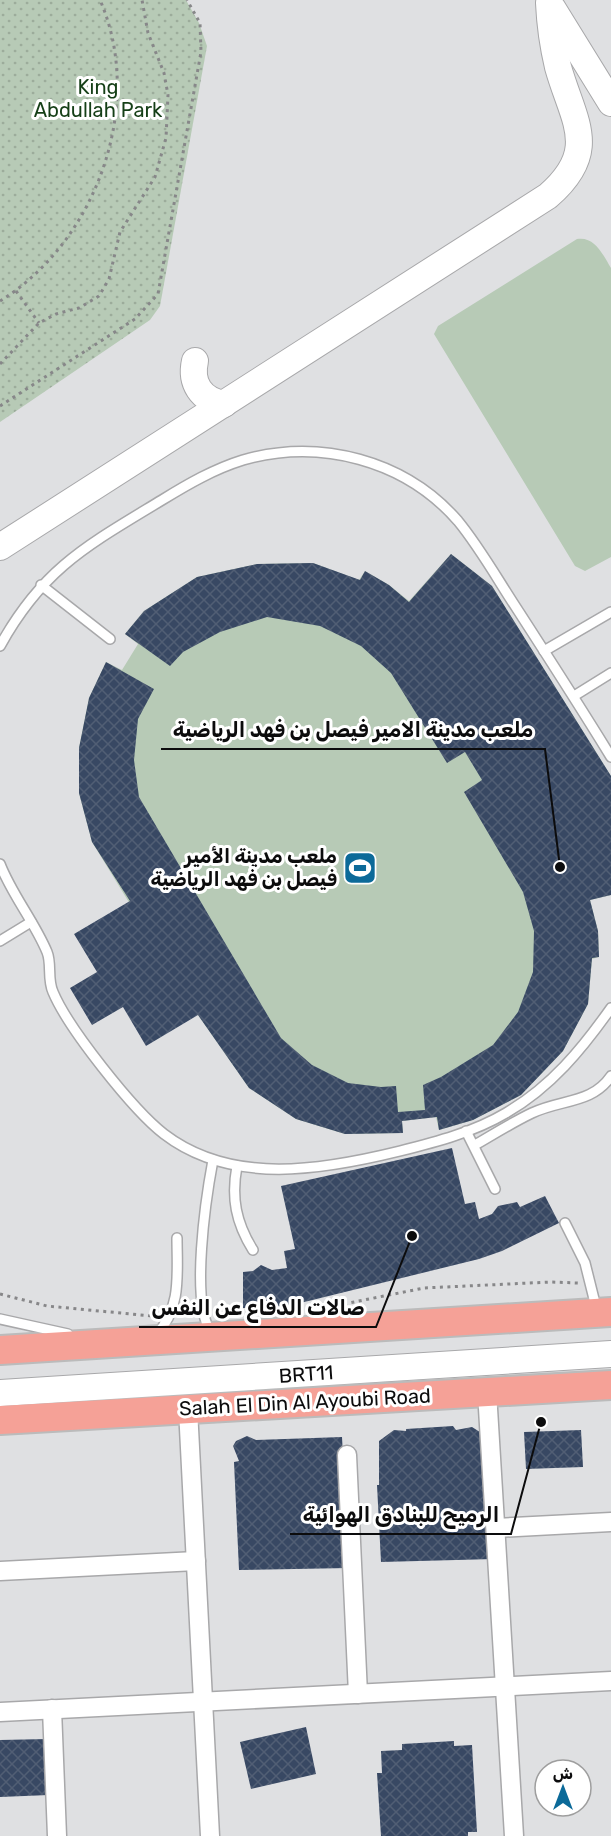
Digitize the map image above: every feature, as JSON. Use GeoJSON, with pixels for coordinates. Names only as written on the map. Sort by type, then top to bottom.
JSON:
{"type":"FeatureCollection","features":[{"type":"Feature","properties":{"kind":"main road"},"geometry":{"type":"LineString","coordinates":[[548,2],[611,103]]}},
{"type":"Feature","properties":{"kind":"main road"},"geometry":{"type":"LineString","coordinates":[[0,547],[562,185],[577,156],[580,140],[578,123],[554,46],[548,2]]}},
{"type":"Feature","properties":{"kind":"main road"},"geometry":{"type":"LineString","coordinates":[[195,361],[196,386],[208,399],[224,404]]}},
{"type":"Feature","properties":{"kind":"main road"},"geometry":{"type":"LineString","coordinates":[[0,1350],[216,1339],[600,1304]]}},
{"type":"Feature","properties":{"kind":"main road","name":"BRT11"},"geometry":{"type":"LineString","coordinates":[[0,1393],[611,1354]]}},
{"type":"Feature","properties":{"kind":"main road","name":"Salah El Din Al Ayoubi Road"},"geometry":{"type":"LineString","coordinates":[[0,1420],[611,1385]]}},
{"type":"Feature","properties":{"kind":"street"},"geometry":{"type":"LineString","coordinates":[[488,1392],[513,1836]]}},
{"type":"Feature","properties":{"kind":"street"},"geometry":{"type":"LineString","coordinates":[[188,1409],[210,1836]]}},
{"type":"Feature","properties":{"kind":"street"},"geometry":{"type":"LineString","coordinates":[[347,1455],[358,1694]]}},
{"type":"Feature","properties":{"kind":"street"},"geometry":{"type":"LineString","coordinates":[[496,1528],[611,1522]]}},
{"type":"Feature","properties":{"kind":"street"},"geometry":{"type":"LineString","coordinates":[[0,1571],[196,1561]]}},
{"type":"Feature","properties":{"kind":"street"},"geometry":{"type":"LineString","coordinates":[[0,1712],[611,1681]]}},
{"type":"Feature","properties":{"kind":"street"},"geometry":{"type":"LineString","coordinates":[[52,1709],[57,1836]]}},
{"type":"Feature","properties":{"kind":"lane"},"geometry":{"type":"LineString","coordinates":[[0,646],[17,616],[41,585],[70,558],[103,536],[207,475],[241,461],[267,454],[320,452],[371,462],[411,482],[439,502],[473,542],[574,696],[611,757]]}},
{"type":"Feature","properties":{"kind":"lane"},"geometry":{"type":"LineString","coordinates":[[41,585],[110,639]]}},
{"type":"Feature","properties":{"kind":"lane"},"geometry":{"type":"LineString","coordinates":[[544,651],[611,612]]}},
{"type":"Feature","properties":{"kind":"lane"},"geometry":{"type":"LineString","coordinates":[[574,696],[611,673]]}},
{"type":"Feature","properties":{"kind":"lane"},"geometry":{"type":"LineString","coordinates":[[0,864],[3,883],[31,922],[48,953],[54,995],[73,1028],[143,1116],[164,1134],[188,1149],[213,1160],[237,1166],[264,1169],[305,1168],[357,1161],[466,1131],[506,1113],[540,1090],[571,1062],[611,1008]]}},
{"type":"Feature","properties":{"kind":"lane"},"geometry":{"type":"LineString","coordinates":[[0,941],[31,922]]}},
{"type":"Feature","properties":{"kind":"lane"},"geometry":{"type":"LineString","coordinates":[[475,1145],[531,1113],[587,1097],[598,1090],[611,1076]]}},
{"type":"Feature","properties":{"kind":"lane"},"geometry":{"type":"LineString","coordinates":[[466,1131],[495,1189]]}},
{"type":"Feature","properties":{"kind":"lane"},"geometry":{"type":"LineString","coordinates":[[213,1160],[207,1200],[200,1301],[203,1317],[216,1339]]}},
{"type":"Feature","properties":{"kind":"lane"},"geometry":{"type":"LineString","coordinates":[[237,1166],[234,1201],[244,1235],[253,1250]]}},
{"type":"Feature","properties":{"kind":"lane"},"geometry":{"type":"LineString","coordinates":[[565,1223],[585,1263],[600,1304]]}},
{"type":"Feature","properties":{"kind":"lane"},"geometry":{"type":"LineString","coordinates":[[0,1319],[55,1332],[139,1343],[170,1318],[176,1300],[177,1238]]}},
{"type":"Feature","properties":{"kind":"path"},"geometry":{"type":"LineString","coordinates":[[0,301],[16,291],[54,255],[85,213],[105,165],[116,114],[116,61],[100,0]]}},
{"type":"Feature","properties":{"kind":"path"},"geometry":{"type":"LineString","coordinates":[[0,364],[39,323],[56,314],[79,308],[99,296],[109,279],[120,232],[146,194],[162,159],[168,117],[168,95],[164,73],[148,33],[142,0]]}},
{"type":"Feature","properties":{"kind":"path"},"geometry":{"type":"LineString","coordinates":[[0,406],[135,319],[158,294],[201,52],[200,23],[187,0]]}},
{"type":"Feature","properties":{"kind":"path"},"geometry":{"type":"LineString","coordinates":[[16,291],[39,323]]}},
{"type":"Feature","properties":{"kind":"path"},"geometry":{"type":"LineString","coordinates":[[338,1305],[424,1288],[551,1282],[600,1304]]}},
{"type":"Feature","properties":{"kind":"path"},"geometry":{"type":"LineString","coordinates":[[0,1294],[47,1306],[170,1318]]}},
{"type":"Feature","properties":{"kind":"green space","name":"King Abdullah Park"},"geometry":{"type":"Polygon","coordinates":[[[0,0],[186,0],[199,23],[207,46],[160,306],[150,320],[0,422],[0,0]]]}},
{"type":"Feature","properties":{"kind":"green space"},"geometry":{"type":"Polygon","coordinates":[[[577,239],[594,243],[611,268],[611,557],[585,571],[575,566],[434,334],[438,326],[577,239]]]}},
{"type":"Feature","properties":{"kind":"green space","name":"ملعب مدينة الأمير فيصل بن فهد الرياضية"},"geometry":{"type":"Polygon","coordinates":[[[451,554],[492,586],[611,776],[611,895],[590,900],[598,931],[599,957],[592,959],[588,1004],[563,1051],[521,1095],[473,1120],[439,1130],[436,1117],[402,1121],[403,1133],[345,1134],[296,1119],[249,1088],[198,1015],[92,842],[79,793],[79,748],[89,698],[106,662],[122,670],[138,644],[125,634],[144,611],[197,577],[257,564],[313,563],[359,580],[365,571],[389,585],[409,601],[451,554]]]}},
{"type":"Feature","properties":{"kind":"building"},"geometry":{"type":"Polygon","coordinates":[[[451,554],[492,586],[611,776],[611,895],[590,900],[598,931],[599,957],[592,958],[588,1004],[563,1051],[521,1095],[473,1120],[439,1130],[437,1117],[402,1121],[403,1133],[345,1134],[296,1119],[249,1088],[198,1015],[146,1046],[123,1007],[92,1025],[70,988],[97,972],[74,934],[130,901],[92,842],[79,793],[79,748],[89,698],[106,662],[154,689],[138,719],[134,760],[139,797],[281,1038],[312,1065],[348,1083],[381,1087],[396,1086],[398,1112],[425,1110],[423,1085],[441,1077],[493,1045],[518,1012],[533,972],[534,931],[523,892],[464,792],[482,780],[465,752],[447,763],[391,673],[361,646],[320,626],[267,617],[220,632],[183,652],[170,666],[125,634],[144,611],[197,577],[257,564],[313,563],[360,580],[365,571],[389,585],[409,602],[451,554]]]}},
{"type":"Feature","properties":{"kind":"building"},"geometry":{"type":"Polygon","coordinates":[[[452,1148],[465,1204],[475,1202],[479,1219],[492,1214],[498,1206],[517,1202],[520,1207],[545,1196],[559,1223],[502,1251],[479,1259],[288,1306],[243,1308],[243,1272],[253,1271],[261,1265],[272,1270],[287,1268],[284,1251],[295,1249],[281,1186],[452,1148]]]}},
{"type":"Feature","properties":{"kind":"building"},"geometry":{"type":"Polygon","coordinates":[[[453,1426],[456,1430],[472,1427],[483,1434],[494,1559],[381,1562],[377,1485],[379,1485],[379,1441],[394,1430],[406,1431],[406,1429],[453,1426]]]}},
{"type":"Feature","properties":{"kind":"building"},"geometry":{"type":"Polygon","coordinates":[[[581,1430],[583,1467],[526,1469],[524,1432],[581,1430]]]}},
{"type":"Feature","properties":{"kind":"building"},"geometry":{"type":"Polygon","coordinates":[[[247,1436],[256,1440],[342,1437],[349,1568],[239,1570],[234,1462],[239,1461],[233,1446],[236,1441],[247,1436]]]}},
{"type":"Feature","properties":{"kind":"building"},"geometry":{"type":"Polygon","coordinates":[[[306,1727],[316,1774],[251,1789],[240,1742],[306,1727]]]}},
{"type":"Feature","properties":{"kind":"building"},"geometry":{"type":"Polygon","coordinates":[[[48,1739],[49,1795],[0,1797],[0,1740],[48,1739]]]}},
{"type":"Feature","properties":{"kind":"building"},"geometry":{"type":"Polygon","coordinates":[[[454,1741],[454,1746],[472,1745],[477,1832],[468,1832],[468,1836],[381,1836],[377,1773],[382,1773],[381,1751],[402,1750],[402,1744],[454,1741]]]}},
{"type":"Feature","properties":{"kind":"place","name":"ملعب مدينة الامير فيصل بن فهد الرياضية"},"geometry":{"type":"Point","coordinates":[560,867]}},
{"type":"Feature","properties":{"kind":"place","name":"ملعب مدينة الأمير فيصل بن فهد الرياضية"},"geometry":{"type":"Point","coordinates":[360,868]}},
{"type":"Feature","properties":{"kind":"place","name":"صالات الدفاع عن النفس"},"geometry":{"type":"Point","coordinates":[412,1236]}},
{"type":"Feature","properties":{"kind":"place","name":"الرميح للبنادق الهوائية"},"geometry":{"type":"Point","coordinates":[541,1422]}}]}
